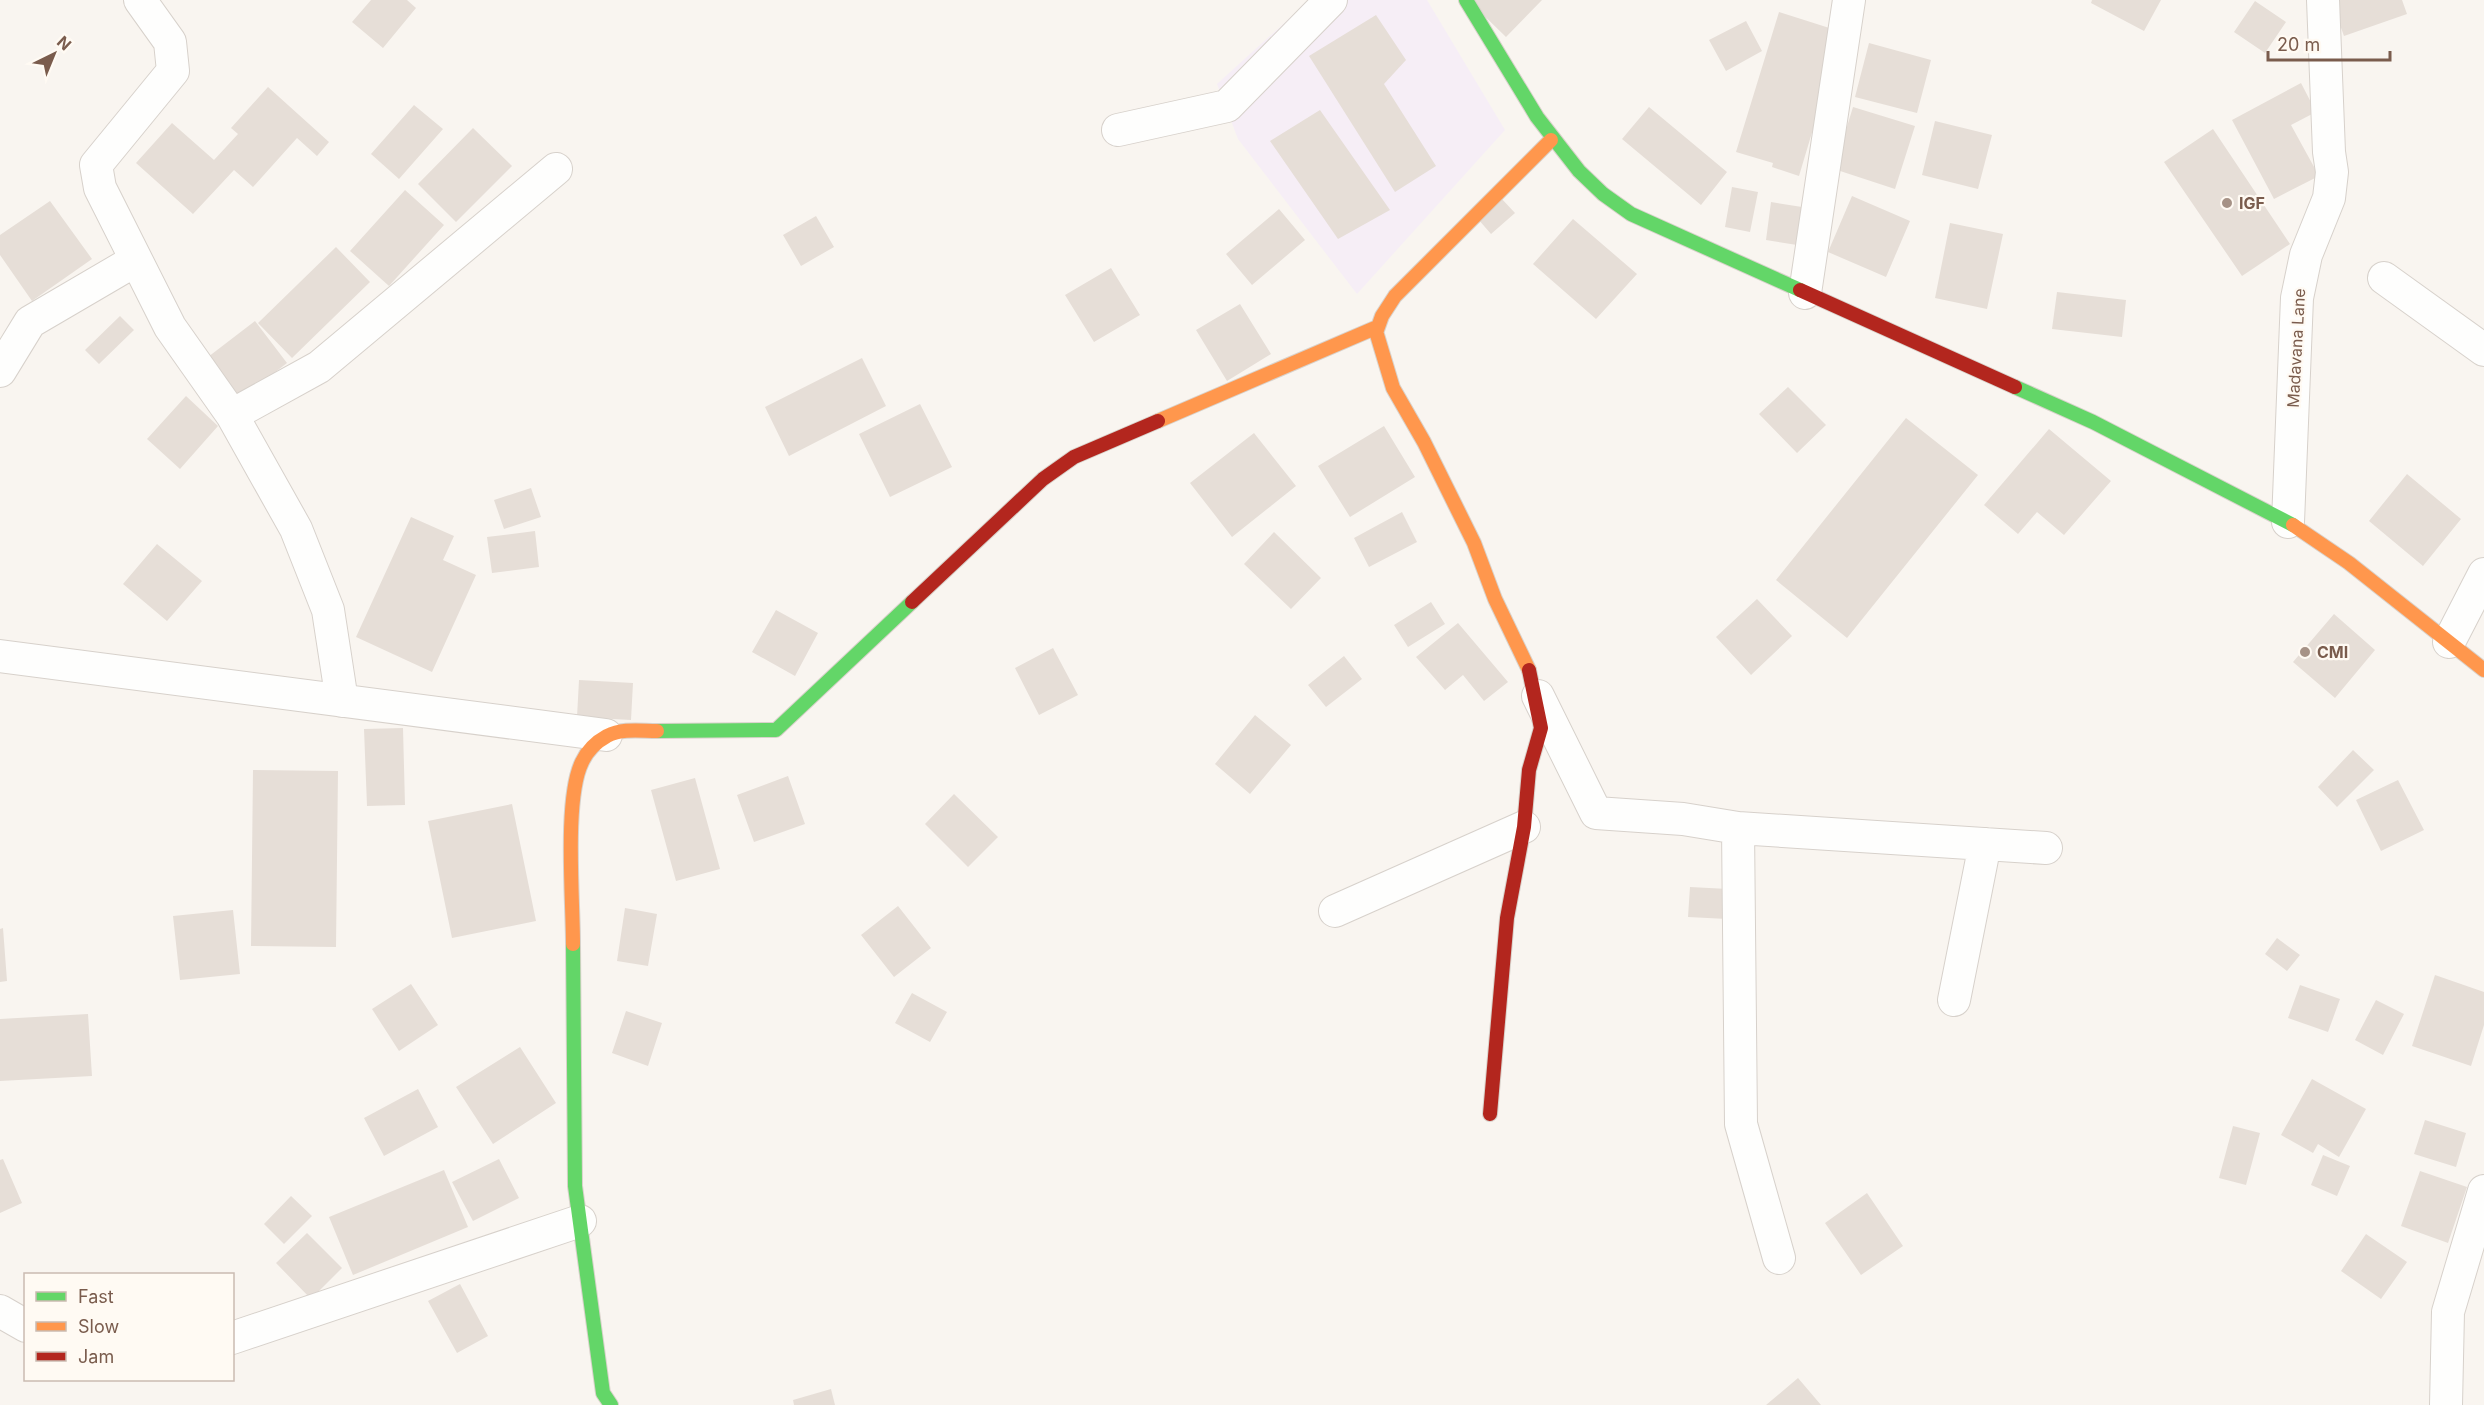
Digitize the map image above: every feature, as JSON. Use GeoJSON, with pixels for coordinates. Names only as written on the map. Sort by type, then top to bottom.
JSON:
{"type":"FeatureCollection","features":[{"type":"Feature","properties":{"kind":"street"},"geometry":{"type":"LineString","coordinates":[[140,0],[170,42],[173,70],[96,165],[100,188],[170,327],[232,415],[296,529],[324,600],[342,701]]}},
{"type":"Feature","properties":{"kind":"street"},"geometry":{"type":"LineString","coordinates":[[1118,130],[1227,106],[1331,0]]}},
{"type":"Feature","properties":{"kind":"street"},"geometry":{"type":"LineString","coordinates":[[1466,0],[1551,140],[1606,199],[1631,214],[2093,422],[2288,522],[2349,563],[2484,670]]}},
{"type":"Feature","properties":{"kind":"street"},"geometry":{"type":"LineString","coordinates":[[1805,293],[1849,0]]}},
{"type":"Feature","properties":{"kind":"street","name":"Madavana Lane"},"geometry":{"type":"LineString","coordinates":[[2288,522],[2297,298],[2306,255],[2329,198],[2332,172],[2329,152],[2323,0]]}},
{"type":"Feature","properties":{"kind":"street"},"geometry":{"type":"LineString","coordinates":[[602,1401],[575,1186],[574,783],[582,761],[594,743],[606,735],[620,731],[776,730],[1043,479],[1074,457],[1375,328],[1377,330],[1382,316],[1395,296],[1551,140]]}},
{"type":"Feature","properties":{"kind":"street"},"geometry":{"type":"LineString","coordinates":[[232,415],[319,367],[556,169]]}},
{"type":"Feature","properties":{"kind":"street"},"geometry":{"type":"LineString","coordinates":[[0,371],[30,322],[136,260]]}},
{"type":"Feature","properties":{"kind":"street"},"geometry":{"type":"LineString","coordinates":[[2384,278],[2484,350]]}},
{"type":"Feature","properties":{"kind":"street"},"geometry":{"type":"LineString","coordinates":[[1375,328],[1393,388],[1424,442],[1474,543],[1495,599],[1529,670],[1541,728],[1529,770],[1524,826],[1507,918],[1490,1114]]}},
{"type":"Feature","properties":{"kind":"street"},"geometry":{"type":"LineString","coordinates":[[2449,642],[2484,574]]}},
{"type":"Feature","properties":{"kind":"street"},"geometry":{"type":"LineString","coordinates":[[0,656],[606,735]]}},
{"type":"Feature","properties":{"kind":"street"},"geometry":{"type":"LineString","coordinates":[[1532,684],[1596,813],[1683,819],[1738,828],[2046,848]]}},
{"type":"Feature","properties":{"kind":"street"},"geometry":{"type":"LineString","coordinates":[[1335,911],[1524,826]]}},
{"type":"Feature","properties":{"kind":"street"},"geometry":{"type":"LineString","coordinates":[[1738,828],[1741,1124],[1779,1258]]}},
{"type":"Feature","properties":{"kind":"street"},"geometry":{"type":"LineString","coordinates":[[1954,1000],[1985,844]]}},
{"type":"Feature","properties":{"kind":"street"},"geometry":{"type":"LineString","coordinates":[[2446,1405],[2448,1312],[2484,1191]]}},
{"type":"Feature","properties":{"kind":"street"},"geometry":{"type":"LineString","coordinates":[[234,1337],[580,1221]]}},
{"type":"Feature","properties":{"kind":"street"},"geometry":{"type":"LineString","coordinates":[[0,1311],[24,1325]]}},
{"type":"Feature","properties":{"kind":"shaded area"},"geometry":{"type":"Polygon","coordinates":[[[1316,0],[1427,0],[1505,130],[1357,294],[1238,139],[1217,84],[1303,6],[1316,0]]]}},
{"type":"Feature","properties":{"kind":"building"},"geometry":{"type":"Polygon","coordinates":[[[371,0],[407,0],[416,8],[383,48],[352,22],[371,0]]]}},
{"type":"Feature","properties":{"kind":"building"},"geometry":{"type":"Polygon","coordinates":[[[1468,0],[1542,0],[1506,37],[1468,0]]]}},
{"type":"Feature","properties":{"kind":"building"},"geometry":{"type":"Polygon","coordinates":[[[2092,0],[2161,0],[2144,31],[2091,3],[2092,0]]]}},
{"type":"Feature","properties":{"kind":"building"},"geometry":{"type":"Polygon","coordinates":[[[2331,0],[2402,0],[2407,14],[2344,36],[2331,0]]]}},
{"type":"Feature","properties":{"kind":"building"},"geometry":{"type":"Polygon","coordinates":[[[2255,1],[2286,22],[2265,53],[2234,32],[2255,1]]]}},
{"type":"Feature","properties":{"kind":"building"},"geometry":{"type":"Polygon","coordinates":[[[1779,12],[1842,32],[1799,176],[1772,167],[1773,163],[1736,152],[1779,12]]]}},
{"type":"Feature","properties":{"kind":"building"},"geometry":{"type":"Polygon","coordinates":[[[1376,15],[1406,60],[1384,84],[1436,166],[1395,192],[1309,56],[1376,15]]]}},
{"type":"Feature","properties":{"kind":"building"},"geometry":{"type":"Polygon","coordinates":[[[1746,21],[1762,51],[1726,71],[1709,40],[1746,21]]]}},
{"type":"Feature","properties":{"kind":"building"},"geometry":{"type":"Polygon","coordinates":[[[1869,43],[1931,60],[1917,113],[1855,97],[1869,43]]]}},
{"type":"Feature","properties":{"kind":"building"},"geometry":{"type":"Polygon","coordinates":[[[2301,83],[2316,112],[2291,125],[2319,176],[2274,199],[2232,120],[2301,83]]]}},
{"type":"Feature","properties":{"kind":"building"},"geometry":{"type":"Polygon","coordinates":[[[268,87],[329,142],[317,156],[297,138],[253,187],[234,170],[193,214],[136,163],[172,123],[214,160],[238,134],[231,128],[268,87]]]}},
{"type":"Feature","properties":{"kind":"building"},"geometry":{"type":"Polygon","coordinates":[[[414,105],[443,129],[399,179],[371,154],[414,105]]]}},
{"type":"Feature","properties":{"kind":"building"},"geometry":{"type":"Polygon","coordinates":[[[1649,107],[1727,172],[1701,205],[1622,139],[1649,107]]]}},
{"type":"Feature","properties":{"kind":"building"},"geometry":{"type":"Polygon","coordinates":[[[1853,107],[1915,126],[1895,189],[1834,169],[1853,107]]]}},
{"type":"Feature","properties":{"kind":"building"},"geometry":{"type":"Polygon","coordinates":[[[1320,110],[1390,210],[1338,239],[1270,141],[1320,110]]]}},
{"type":"Feature","properties":{"kind":"building"},"geometry":{"type":"Polygon","coordinates":[[[1935,121],[1992,135],[1978,189],[1922,175],[1935,121]]]}},
{"type":"Feature","properties":{"kind":"building"},"geometry":{"type":"Polygon","coordinates":[[[473,128],[512,166],[456,222],[418,184],[473,128]]]}},
{"type":"Feature","properties":{"kind":"building","name":"IGF"},"geometry":{"type":"Polygon","coordinates":[[[2213,129],[2290,244],[2242,276],[2164,162],[2213,129]]]}},
{"type":"Feature","properties":{"kind":"building"},"geometry":{"type":"Polygon","coordinates":[[[1732,187],[1758,192],[1750,232],[1725,227],[1732,187]]]}},
{"type":"Feature","properties":{"kind":"building"},"geometry":{"type":"Polygon","coordinates":[[[405,190],[444,225],[389,286],[350,251],[405,190]]]}},
{"type":"Feature","properties":{"kind":"building"},"geometry":{"type":"Polygon","coordinates":[[[1852,196],[1910,221],[1886,277],[1828,252],[1852,196]]]}},
{"type":"Feature","properties":{"kind":"building"},"geometry":{"type":"Polygon","coordinates":[[[1501,198],[1515,213],[1491,234],[1478,219],[1501,198]]]}},
{"type":"Feature","properties":{"kind":"building"},"geometry":{"type":"Polygon","coordinates":[[[50,201],[92,259],[32,301],[0,255],[0,235],[50,201]]]}},
{"type":"Feature","properties":{"kind":"building"},"geometry":{"type":"Polygon","coordinates":[[[1771,202],[1802,207],[1797,245],[1766,240],[1771,202]]]}},
{"type":"Feature","properties":{"kind":"building"},"geometry":{"type":"Polygon","coordinates":[[[1279,209],[1305,240],[1252,285],[1226,254],[1279,209]]]}},
{"type":"Feature","properties":{"kind":"building"},"geometry":{"type":"Polygon","coordinates":[[[816,216],[834,247],[801,266],[783,235],[816,216]]]}},
{"type":"Feature","properties":{"kind":"building"},"geometry":{"type":"Polygon","coordinates":[[[1573,219],[1637,274],[1596,319],[1533,264],[1573,219]]]}},
{"type":"Feature","properties":{"kind":"building"},"geometry":{"type":"Polygon","coordinates":[[[1950,223],[2003,234],[1987,309],[1935,298],[1950,223]]]}},
{"type":"Feature","properties":{"kind":"building"},"geometry":{"type":"Polygon","coordinates":[[[336,247],[370,282],[292,358],[258,323],[336,247]]]}},
{"type":"Feature","properties":{"kind":"building"},"geometry":{"type":"Polygon","coordinates":[[[1111,268],[1140,315],[1094,342],[1065,295],[1111,268]]]}},
{"type":"Feature","properties":{"kind":"building"},"geometry":{"type":"Polygon","coordinates":[[[2057,292],[2126,300],[2122,337],[2052,329],[2057,292]]]}},
{"type":"Feature","properties":{"kind":"building"},"geometry":{"type":"Polygon","coordinates":[[[1240,304],[1271,354],[1227,381],[1196,330],[1240,304]]]}},
{"type":"Feature","properties":{"kind":"building"},"geometry":{"type":"Polygon","coordinates":[[[120,316],[134,330],[99,364],[85,350],[120,316]]]}},
{"type":"Feature","properties":{"kind":"building"},"geometry":{"type":"Polygon","coordinates":[[[255,321],[287,363],[241,399],[208,357],[255,321]]]}},
{"type":"Feature","properties":{"kind":"building"},"geometry":{"type":"Polygon","coordinates":[[[862,358],[886,406],[789,456],[765,407],[862,358]]]}},
{"type":"Feature","properties":{"kind":"building"},"geometry":{"type":"Polygon","coordinates":[[[1788,387],[1826,425],[1797,453],[1759,414],[1788,387]]]}},
{"type":"Feature","properties":{"kind":"building"},"geometry":{"type":"Polygon","coordinates":[[[186,396],[218,426],[180,469],[147,439],[186,396]]]}},
{"type":"Feature","properties":{"kind":"building"},"geometry":{"type":"Polygon","coordinates":[[[920,404],[952,467],[890,497],[859,434],[920,404]]]}},
{"type":"Feature","properties":{"kind":"building"},"geometry":{"type":"Polygon","coordinates":[[[1906,418],[1978,475],[1847,638],[1776,580],[1906,418]]]}},
{"type":"Feature","properties":{"kind":"building"},"geometry":{"type":"Polygon","coordinates":[[[1384,426],[1415,477],[1350,517],[1318,466],[1384,426]]]}},
{"type":"Feature","properties":{"kind":"building"},"geometry":{"type":"Polygon","coordinates":[[[2049,429],[2111,481],[2064,535],[2037,512],[2018,534],[1984,505],[2049,429]]]}},
{"type":"Feature","properties":{"kind":"building"},"geometry":{"type":"Polygon","coordinates":[[[1254,433],[1296,486],[1232,537],[1190,483],[1254,433]]]}},
{"type":"Feature","properties":{"kind":"building"},"geometry":{"type":"Polygon","coordinates":[[[2407,474],[2461,519],[2423,566],[2369,521],[2407,474]]]}},
{"type":"Feature","properties":{"kind":"building"},"geometry":{"type":"Polygon","coordinates":[[[531,488],[541,517],[504,529],[494,500],[531,488]]]}},
{"type":"Feature","properties":{"kind":"building"},"geometry":{"type":"Polygon","coordinates":[[[1402,512],[1417,542],[1369,567],[1354,538],[1402,512]]]}},
{"type":"Feature","properties":{"kind":"building"},"geometry":{"type":"Polygon","coordinates":[[[411,517],[454,536],[443,560],[476,575],[432,672],[356,637],[411,517]]]}},
{"type":"Feature","properties":{"kind":"building"},"geometry":{"type":"Polygon","coordinates":[[[535,531],[539,567],[492,573],[487,537],[535,531]]]}},
{"type":"Feature","properties":{"kind":"building"},"geometry":{"type":"Polygon","coordinates":[[[1274,532],[1321,578],[1291,609],[1244,564],[1274,532]]]}},
{"type":"Feature","properties":{"kind":"building"},"geometry":{"type":"Polygon","coordinates":[[[157,544],[202,581],[167,621],[123,584],[157,544]]]}},
{"type":"Feature","properties":{"kind":"building"},"geometry":{"type":"Polygon","coordinates":[[[1757,599],[1792,636],[1751,675],[1716,637],[1757,599]]]}},
{"type":"Feature","properties":{"kind":"building"},"geometry":{"type":"Polygon","coordinates":[[[1431,602],[1445,624],[1408,647],[1394,625],[1431,602]]]}},
{"type":"Feature","properties":{"kind":"building"},"geometry":{"type":"Polygon","coordinates":[[[776,610],[818,633],[795,676],[752,652],[776,610]]]}},
{"type":"Feature","properties":{"kind":"building"},"geometry":{"type":"Polygon","coordinates":[[[2334,614],[2375,650],[2335,698],[2293,662],[2334,614]]]}},
{"type":"Feature","properties":{"kind":"building"},"geometry":{"type":"Polygon","coordinates":[[[1458,623],[1508,682],[1484,701],[1463,675],[1445,690],[1416,657],[1458,623]]]}},
{"type":"Feature","properties":{"kind":"building"},"geometry":{"type":"Polygon","coordinates":[[[1053,648],[1078,695],[1039,715],[1015,668],[1053,648]]]}},
{"type":"Feature","properties":{"kind":"building"},"geometry":{"type":"Polygon","coordinates":[[[1344,656],[1362,679],[1326,707],[1308,685],[1344,656]]]}},
{"type":"Feature","properties":{"kind":"building"},"geometry":{"type":"Polygon","coordinates":[[[579,680],[633,683],[631,720],[577,717],[579,680]]]}},
{"type":"Feature","properties":{"kind":"building"},"geometry":{"type":"Polygon","coordinates":[[[1255,715],[1291,745],[1250,794],[1215,764],[1255,715]]]}},
{"type":"Feature","properties":{"kind":"building"},"geometry":{"type":"Polygon","coordinates":[[[403,728],[405,805],[367,806],[364,729],[403,728]]]}},
{"type":"Feature","properties":{"kind":"building"},"geometry":{"type":"Polygon","coordinates":[[[2353,750],[2374,770],[2337,807],[2318,787],[2353,750]]]}},
{"type":"Feature","properties":{"kind":"building"},"geometry":{"type":"Polygon","coordinates":[[[253,770],[338,771],[336,947],[251,946],[253,770]]]}},
{"type":"Feature","properties":{"kind":"building"},"geometry":{"type":"Polygon","coordinates":[[[788,776],[805,824],[754,842],[737,795],[788,776]]]}},
{"type":"Feature","properties":{"kind":"building"},"geometry":{"type":"Polygon","coordinates":[[[695,778],[720,869],[676,881],[651,790],[695,778]]]}},
{"type":"Feature","properties":{"kind":"building"},"geometry":{"type":"Polygon","coordinates":[[[2398,780],[2424,830],[2381,851],[2356,800],[2398,780]]]}},
{"type":"Feature","properties":{"kind":"building"},"geometry":{"type":"Polygon","coordinates":[[[954,794],[998,837],[968,867],[925,824],[954,794]]]}},
{"type":"Feature","properties":{"kind":"building"},"geometry":{"type":"Polygon","coordinates":[[[512,804],[536,921],[452,938],[428,821],[512,804]]]}},
{"type":"Feature","properties":{"kind":"building"},"geometry":{"type":"Polygon","coordinates":[[[1690,887],[1728,889],[1727,919],[1688,917],[1690,887]]]}},
{"type":"Feature","properties":{"kind":"building"},"geometry":{"type":"Polygon","coordinates":[[[898,906],[931,948],[894,977],[861,935],[898,906]]]}},
{"type":"Feature","properties":{"kind":"building"},"geometry":{"type":"Polygon","coordinates":[[[625,908],[657,914],[648,966],[617,961],[625,908]]]}},
{"type":"Feature","properties":{"kind":"building"},"geometry":{"type":"Polygon","coordinates":[[[233,910],[240,974],[180,980],[173,916],[233,910]]]}},
{"type":"Feature","properties":{"kind":"building"},"geometry":{"type":"Polygon","coordinates":[[[3,928],[7,981],[0,982],[0,929],[3,928]]]}},
{"type":"Feature","properties":{"kind":"building"},"geometry":{"type":"Polygon","coordinates":[[[2277,938],[2300,955],[2287,971],[2265,954],[2277,938]]]}},
{"type":"Feature","properties":{"kind":"building"},"geometry":{"type":"Polygon","coordinates":[[[2435,975],[2484,992],[2484,1025],[2471,1066],[2412,1046],[2435,975]]]}},
{"type":"Feature","properties":{"kind":"building"},"geometry":{"type":"Polygon","coordinates":[[[411,984],[438,1025],[399,1051],[372,1009],[411,984]]]}},
{"type":"Feature","properties":{"kind":"building"},"geometry":{"type":"Polygon","coordinates":[[[2300,985],[2340,999],[2328,1032],[2288,1018],[2300,985]]]}},
{"type":"Feature","properties":{"kind":"building"},"geometry":{"type":"Polygon","coordinates":[[[912,993],[947,1012],[930,1042],[895,1023],[912,993]]]}},
{"type":"Feature","properties":{"kind":"building"},"geometry":{"type":"Polygon","coordinates":[[[2376,1000],[2404,1014],[2383,1055],[2355,1040],[2376,1000]]]}},
{"type":"Feature","properties":{"kind":"building"},"geometry":{"type":"Polygon","coordinates":[[[626,1011],[662,1023],[648,1066],[612,1053],[626,1011]]]}},
{"type":"Feature","properties":{"kind":"building"},"geometry":{"type":"Polygon","coordinates":[[[88,1014],[92,1076],[0,1081],[0,1019],[88,1014]]]}},
{"type":"Feature","properties":{"kind":"building"},"geometry":{"type":"Polygon","coordinates":[[[520,1047],[556,1103],[493,1144],[456,1087],[520,1047]]]}},
{"type":"Feature","properties":{"kind":"building"},"geometry":{"type":"Polygon","coordinates":[[[2312,1079],[2366,1109],[2339,1157],[2318,1144],[2313,1153],[2281,1135],[2312,1079]]]}},
{"type":"Feature","properties":{"kind":"building"},"geometry":{"type":"Polygon","coordinates":[[[418,1089],[438,1127],[384,1156],[364,1118],[418,1089]]]}},
{"type":"Feature","properties":{"kind":"building"},"geometry":{"type":"Polygon","coordinates":[[[2425,1120],[2466,1133],[2456,1167],[2414,1154],[2425,1120]]]}},
{"type":"Feature","properties":{"kind":"building"},"geometry":{"type":"Polygon","coordinates":[[[2233,1126],[2260,1133],[2246,1185],[2219,1178],[2233,1126]]]}},
{"type":"Feature","properties":{"kind":"building"},"geometry":{"type":"Polygon","coordinates":[[[2323,1155],[2350,1166],[2337,1196],[2311,1185],[2323,1155]]]}},
{"type":"Feature","properties":{"kind":"building"},"geometry":{"type":"Polygon","coordinates":[[[3,1159],[22,1203],[0,1213],[0,1160],[3,1159]]]}},
{"type":"Feature","properties":{"kind":"building"},"geometry":{"type":"Polygon","coordinates":[[[499,1159],[519,1198],[473,1221],[452,1182],[499,1159]]]}},
{"type":"Feature","properties":{"kind":"building"},"geometry":{"type":"Polygon","coordinates":[[[444,1170],[468,1227],[353,1275],[329,1217],[444,1170]]]}},
{"type":"Feature","properties":{"kind":"building"},"geometry":{"type":"Polygon","coordinates":[[[2420,1171],[2467,1187],[2448,1243],[2401,1226],[2420,1171]]]}},
{"type":"Feature","properties":{"kind":"building"},"geometry":{"type":"Polygon","coordinates":[[[1867,1193],[1903,1246],[1861,1275],[1825,1223],[1867,1193]]]}},
{"type":"Feature","properties":{"kind":"building"},"geometry":{"type":"Polygon","coordinates":[[[291,1196],[312,1216],[284,1244],[264,1224],[291,1196]]]}},
{"type":"Feature","properties":{"kind":"building"},"geometry":{"type":"Polygon","coordinates":[[[307,1233],[342,1268],[311,1299],[276,1263],[307,1233]]]}},
{"type":"Feature","properties":{"kind":"building"},"geometry":{"type":"Polygon","coordinates":[[[2366,1234],[2407,1262],[2381,1299],[2341,1271],[2366,1234]]]}},
{"type":"Feature","properties":{"kind":"building"},"geometry":{"type":"Polygon","coordinates":[[[460,1284],[488,1336],[457,1353],[428,1301],[460,1284]]]}},
{"type":"Feature","properties":{"kind":"building"},"geometry":{"type":"Polygon","coordinates":[[[1798,1378],[1821,1405],[1766,1405],[1798,1378]]]}},
{"type":"Feature","properties":{"kind":"building"},"geometry":{"type":"Polygon","coordinates":[[[831,1389],[835,1405],[794,1405],[793,1400],[831,1389]]]}},
{"type":"Feature","properties":{"kind":"traffic: fast"},"geometry":{"type":"LineString","coordinates":[[1466,0],[1537,117],[1579,171],[1603,194],[1631,214],[1800,290]]}},
{"type":"Feature","properties":{"kind":"traffic: fast"},"geometry":{"type":"LineString","coordinates":[[2015,387],[2093,422],[2293,525]]}},
{"type":"Feature","properties":{"kind":"traffic: fast"},"geometry":{"type":"LineString","coordinates":[[657,731],[776,730],[912,602]]}},
{"type":"Feature","properties":{"kind":"traffic: fast"},"geometry":{"type":"LineString","coordinates":[[573,944],[575,1186],[603,1393],[611,1405]]}},
{"type":"Feature","properties":{"kind":"traffic: slow"},"geometry":{"type":"LineString","coordinates":[[1158,421],[1375,328],[1377,330],[1382,316],[1395,296],[1551,140]]}},
{"type":"Feature","properties":{"kind":"traffic: slow"},"geometry":{"type":"LineString","coordinates":[[1375,328],[1393,388],[1424,442],[1474,543],[1495,599],[1529,670]]}},
{"type":"Feature","properties":{"kind":"traffic: slow"},"geometry":{"type":"LineString","coordinates":[[2293,525],[2349,563],[2484,670]]}},
{"type":"Feature","properties":{"kind":"traffic: slow"},"geometry":{"type":"LineString","coordinates":[[573,944],[571,824],[576,778],[582,762],[596,744],[613,733],[657,731]]}},
{"type":"Feature","properties":{"kind":"traffic: jam"},"geometry":{"type":"LineString","coordinates":[[1800,290],[2015,387]]}},
{"type":"Feature","properties":{"kind":"traffic: jam"},"geometry":{"type":"LineString","coordinates":[[912,602],[1043,479],[1074,457],[1158,421]]}},
{"type":"Feature","properties":{"kind":"traffic: jam"},"geometry":{"type":"LineString","coordinates":[[1490,1114],[1507,918],[1524,827],[1529,770],[1541,728],[1529,670]]}},
{"type":"Feature","properties":{"kind":"place","name":"IGF"},"geometry":{"type":"Point","coordinates":[2227,203]}},
{"type":"Feature","properties":{"kind":"place","name":"CMI"},"geometry":{"type":"Point","coordinates":[2305,652]}}]}
